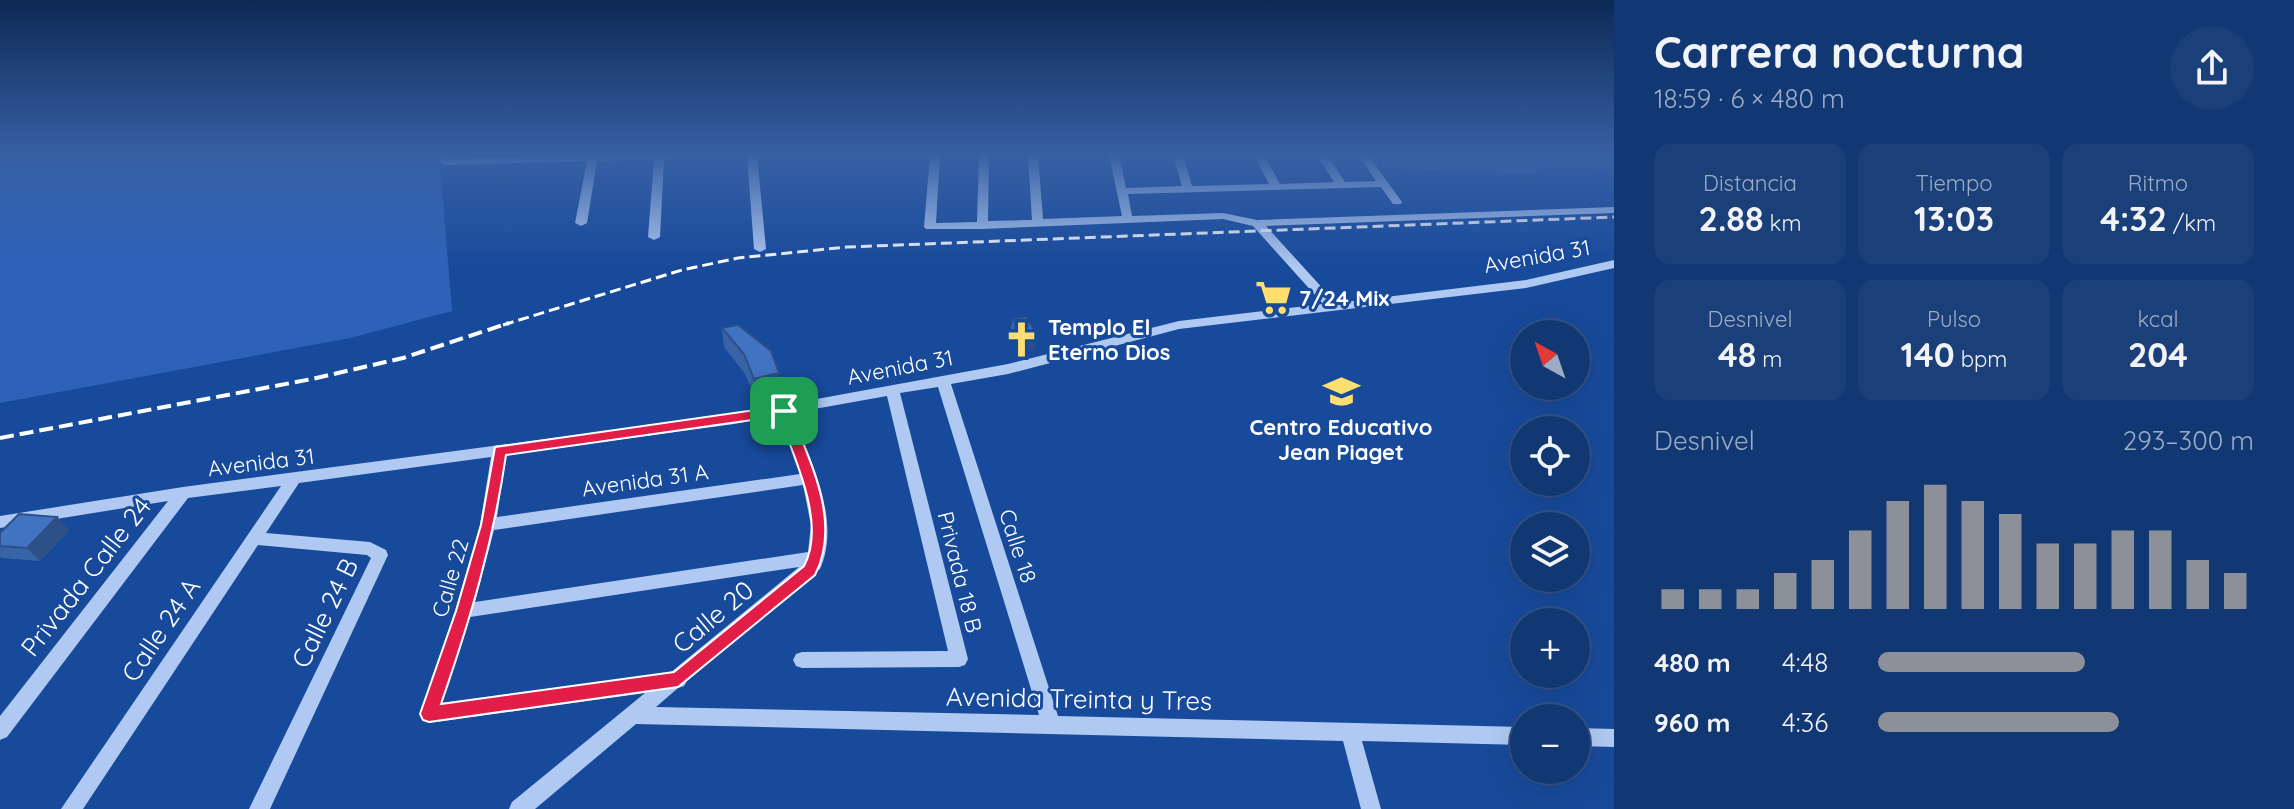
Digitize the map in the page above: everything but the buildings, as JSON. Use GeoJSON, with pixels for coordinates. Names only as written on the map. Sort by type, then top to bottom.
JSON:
{"type":"FeatureCollection","features":[{"type":"Feature","properties":{"kind":"street"},"geometry":{"type":"LineString","coordinates":[[581,223],[586,193]]}},
{"type":"Feature","properties":{"kind":"street"},"geometry":{"type":"LineString","coordinates":[[654,237],[657,193]]}},
{"type":"Feature","properties":{"kind":"street"},"geometry":{"type":"LineString","coordinates":[[755,193],[760,249]]}},
{"type":"Feature","properties":{"kind":"street"},"geometry":{"type":"LineString","coordinates":[[932,193],[930,227],[1223,216],[1257,223],[1614,210]]}},
{"type":"Feature","properties":{"kind":"street"},"geometry":{"type":"LineString","coordinates":[[982,226],[983,193]]}},
{"type":"Feature","properties":{"kind":"street"},"geometry":{"type":"LineString","coordinates":[[1036,193],[1038,224]]}},
{"type":"Feature","properties":{"kind":"street"},"geometry":{"type":"LineString","coordinates":[[1123,193],[1128,221]]}},
{"type":"Feature","properties":{"kind":"street"},"geometry":{"type":"LineString","coordinates":[[1390,193],[1397,202]]}},
{"type":"Feature","properties":{"kind":"street"},"geometry":{"type":"LineString","coordinates":[[1257,223],[1332,306]]}},
{"type":"Feature","properties":{"kind":"street","name":"Avenida 31"},"geometry":{"type":"LineString","coordinates":[[7,520],[784,411],[1008,369],[1179,325],[1526,284],[1614,264]]}},
{"type":"Feature","properties":{"kind":"street","name":"Calle 18"},"geometry":{"type":"LineString","coordinates":[[943,382],[1051,724]]}},
{"type":"Feature","properties":{"kind":"street","name":"Privada 18 B"},"geometry":{"type":"LineString","coordinates":[[802,660],[959,659],[893,392]]}},
{"type":"Feature","properties":{"kind":"street"},"geometry":{"type":"LineString","coordinates":[[464,611],[817,557],[819,535],[809,478],[784,411]]}},
{"type":"Feature","properties":{"kind":"street","name":"Calle 22"},"geometry":{"type":"LineString","coordinates":[[499,451],[488,525],[464,611],[429,714],[678,679]]}},
{"type":"Feature","properties":{"kind":"street","name":"Avenida 31 A"},"geometry":{"type":"LineString","coordinates":[[488,525],[809,478]]}},
{"type":"Feature","properties":{"kind":"street","name":"Calle 24 A"},"geometry":{"type":"LineString","coordinates":[[71,809],[293,480]]}},
{"type":"Feature","properties":{"kind":"street","name":"Privada Calle 24"},"geometry":{"type":"LineString","coordinates":[[0,731],[183,493]]}},
{"type":"Feature","properties":{"kind":"street"},"geometry":{"type":"LineString","coordinates":[[0,534],[7,520]]}},
{"type":"Feature","properties":{"kind":"street","name":"Calle 24 B"},"geometry":{"type":"LineString","coordinates":[[255,538],[370,549],[380,555],[259,809]]}},
{"type":"Feature","properties":{"kind":"street","name":"Calle 20"},"geometry":{"type":"LineString","coordinates":[[519,809],[809,571],[817,557]]}},
{"type":"Feature","properties":{"kind":"street","name":"Avenida Treinta y Tres"},"geometry":{"type":"LineString","coordinates":[[633,715],[1510,736]]}},
{"type":"Feature","properties":{"kind":"street"},"geometry":{"type":"LineString","coordinates":[[1350,731],[1371,809]]}},
{"type":"Feature","properties":{"kind":"street"},"geometry":{"type":"LineString","coordinates":[[1590,737],[1614,738]]}},
{"type":"Feature","properties":{"kind":"shaded area"},"geometry":{"type":"Polygon","coordinates":[[[0,193],[442,193],[452,311],[350,338],[0,403],[0,193]]]}},
{"type":"Feature","properties":{"kind":"railway"},"geometry":{"type":"LineString","coordinates":[[503,325],[682,270],[738,258],[847,247],[1614,217]]}},
{"type":"Feature","properties":{"kind":"railway"},"geometry":{"type":"LineString","coordinates":[[0,438],[312,379],[403,358],[509,323]]}},
{"type":"Feature","properties":{"kind":"place","name":"7/24 Mix"},"geometry":{"type":"Point","coordinates":[1273,298]}},
{"type":"Feature","properties":{"kind":"place","name":"Templo El Eterno Dios"},"geometry":{"type":"Point","coordinates":[1022,340]}},
{"type":"Feature","properties":{"kind":"place","name":"Centro Educativo Jean Piaget"},"geometry":{"type":"Point","coordinates":[1341,391]}},
{"type":"Feature","properties":{"kind":"route"},"geometry":{"type":"LineString","coordinates":[[784,411],[813,487],[819,535],[817,557],[809,571],[678,679],[429,714],[464,611],[488,525],[499,451],[784,411]]}}]}
